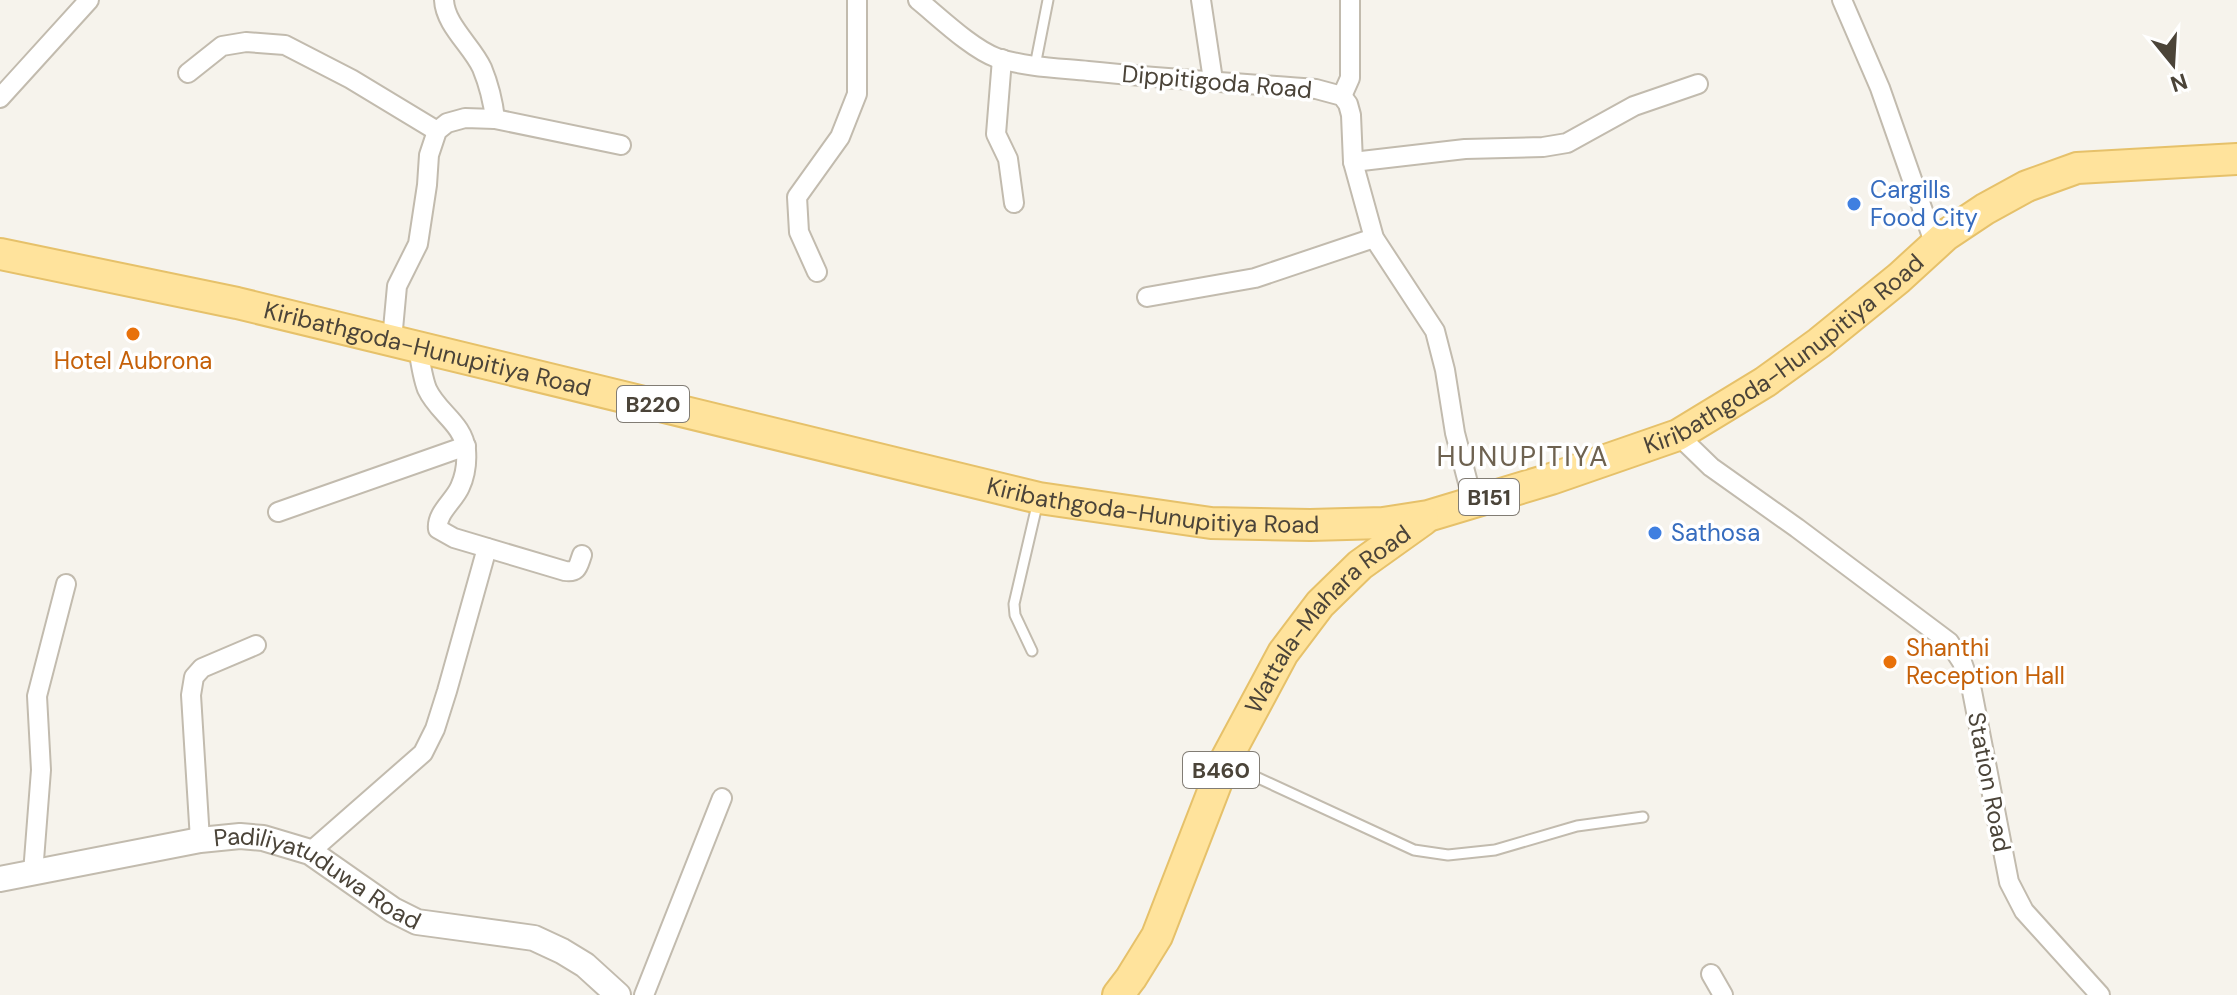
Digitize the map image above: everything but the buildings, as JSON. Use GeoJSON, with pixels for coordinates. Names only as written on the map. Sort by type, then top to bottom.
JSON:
{"type":"FeatureCollection","features":[{"type":"Feature","properties":{"kind":"main road","name":"Kiribathgoda-Hunupitiya Road"},"geometry":{"type":"LineString","coordinates":[[0,254],[237,303],[1039,498],[1211,523],[1383,523],[1428,516],[1551,479],[1678,435],[1765,382],[1819,343],[1946,235],[2027,186],[2077,168],[2237,159]]}},
{"type":"Feature","properties":{"kind":"main road","name":"Wattala-Mahara Road"},"geometry":{"type":"LineString","coordinates":[[1118,995],[1157,936],[1224,763],[1283,653],[1320,604],[1360,565],[1428,516]]}},
{"type":"Feature","properties":{"kind":"street"},"geometry":{"type":"LineString","coordinates":[[2,92],[89,0]]}},
{"type":"Feature","properties":{"kind":"street"},"geometry":{"type":"LineString","coordinates":[[444,0],[445,11],[481,65],[491,92],[495,119]]}},
{"type":"Feature","properties":{"kind":"street"},"geometry":{"type":"LineString","coordinates":[[817,272],[799,232],[797,197],[840,137],[857,94],[857,0]]}},
{"type":"Feature","properties":{"kind":"street","name":"Dippitigoda Road"},"geometry":{"type":"LineString","coordinates":[[918,0],[961,36],[1002,59],[1035,66],[1120,75],[1316,89],[1342,96],[1351,115],[1353,162],[1374,238],[1435,331],[1455,433],[1473,502]]}},
{"type":"Feature","properties":{"kind":"street"},"geometry":{"type":"LineString","coordinates":[[1201,0],[1213,80]]}},
{"type":"Feature","properties":{"kind":"street"},"geometry":{"type":"LineString","coordinates":[[1342,96],[1350,78],[1350,0]]}},
{"type":"Feature","properties":{"kind":"street"},"geometry":{"type":"LineString","coordinates":[[1842,0],[1880,88],[1935,245]]}},
{"type":"Feature","properties":{"kind":"street"},"geometry":{"type":"LineString","coordinates":[[188,73],[222,46],[246,42],[285,45],[351,79],[437,131]]}},
{"type":"Feature","properties":{"kind":"street"},"geometry":{"type":"LineString","coordinates":[[1002,59],[996,134],[1008,159],[1014,203]]}},
{"type":"Feature","properties":{"kind":"street"},"geometry":{"type":"LineString","coordinates":[[1353,162],[1465,149],[1543,147],[1567,143],[1634,106],[1698,84]]}},
{"type":"Feature","properties":{"kind":"street"},"geometry":{"type":"LineString","coordinates":[[582,555],[573,572],[454,538],[438,529],[439,517],[461,485],[467,462],[466,446],[460,429],[427,389],[405,343],[397,286],[418,244],[429,155],[437,131],[447,123],[465,118],[495,119],[621,145]]}},
{"type":"Feature","properties":{"kind":"street"},"geometry":{"type":"LineString","coordinates":[[1147,297],[1255,278],[1374,238]]}},
{"type":"Feature","properties":{"kind":"street","name":"Station Road"},"geometry":{"type":"LineString","coordinates":[[1678,435],[1711,467],[1949,642],[1962,662],[1972,691],[2009,882],[2024,911],[2100,995]]}},
{"type":"Feature","properties":{"kind":"street"},"geometry":{"type":"LineString","coordinates":[[278,512],[466,446]]}},
{"type":"Feature","properties":{"kind":"street"},"geometry":{"type":"LineString","coordinates":[[310,852],[423,753],[435,729],[447,691],[487,548]]}},
{"type":"Feature","properties":{"kind":"street"},"geometry":{"type":"LineString","coordinates":[[33,873],[42,748],[37,696],[66,584]]}},
{"type":"Feature","properties":{"kind":"street"},"geometry":{"type":"LineString","coordinates":[[200,840],[191,695],[194,677],[202,668],[256,645]]}},
{"type":"Feature","properties":{"kind":"street"},"geometry":{"type":"LineString","coordinates":[[644,995],[722,798]]}},
{"type":"Feature","properties":{"kind":"street","name":"Padiliyatuduwa Road"},"geometry":{"type":"LineString","coordinates":[[0,879],[200,840],[240,836],[263,838],[310,852],[393,910],[417,922],[534,938],[585,965],[618,995]]}},
{"type":"Feature","properties":{"kind":"street"},"geometry":{"type":"LineString","coordinates":[[1711,974],[1723,995]]}},
{"type":"Feature","properties":{"kind":"lane"},"geometry":{"type":"LineString","coordinates":[[1035,66],[1048,0]]}},
{"type":"Feature","properties":{"kind":"lane"},"geometry":{"type":"LineString","coordinates":[[1032,651],[1015,615],[1014,604],[1039,498]]}},
{"type":"Feature","properties":{"kind":"lane"},"geometry":{"type":"LineString","coordinates":[[1224,763],[1414,850],[1448,855],[1495,850],[1577,826],[1643,817]]}},
{"type":"Feature","properties":{"kind":"place","name":"Cargills Food City"},"geometry":{"type":"Point","coordinates":[1854,204]}},
{"type":"Feature","properties":{"kind":"place","name":"Hotel Aubrona"},"geometry":{"type":"Point","coordinates":[133,334]}},
{"type":"Feature","properties":{"kind":"place","name":"Sathosa"},"geometry":{"type":"Point","coordinates":[1655,533]}},
{"type":"Feature","properties":{"kind":"place","name":"Shanthi Reception Hall"},"geometry":{"type":"Point","coordinates":[1890,662]}},
{"type":"Feature","properties":{"kind":"district","name":"HUNUPITIYA"},"geometry":{"type":"Point","coordinates":[1523,456]}}]}
